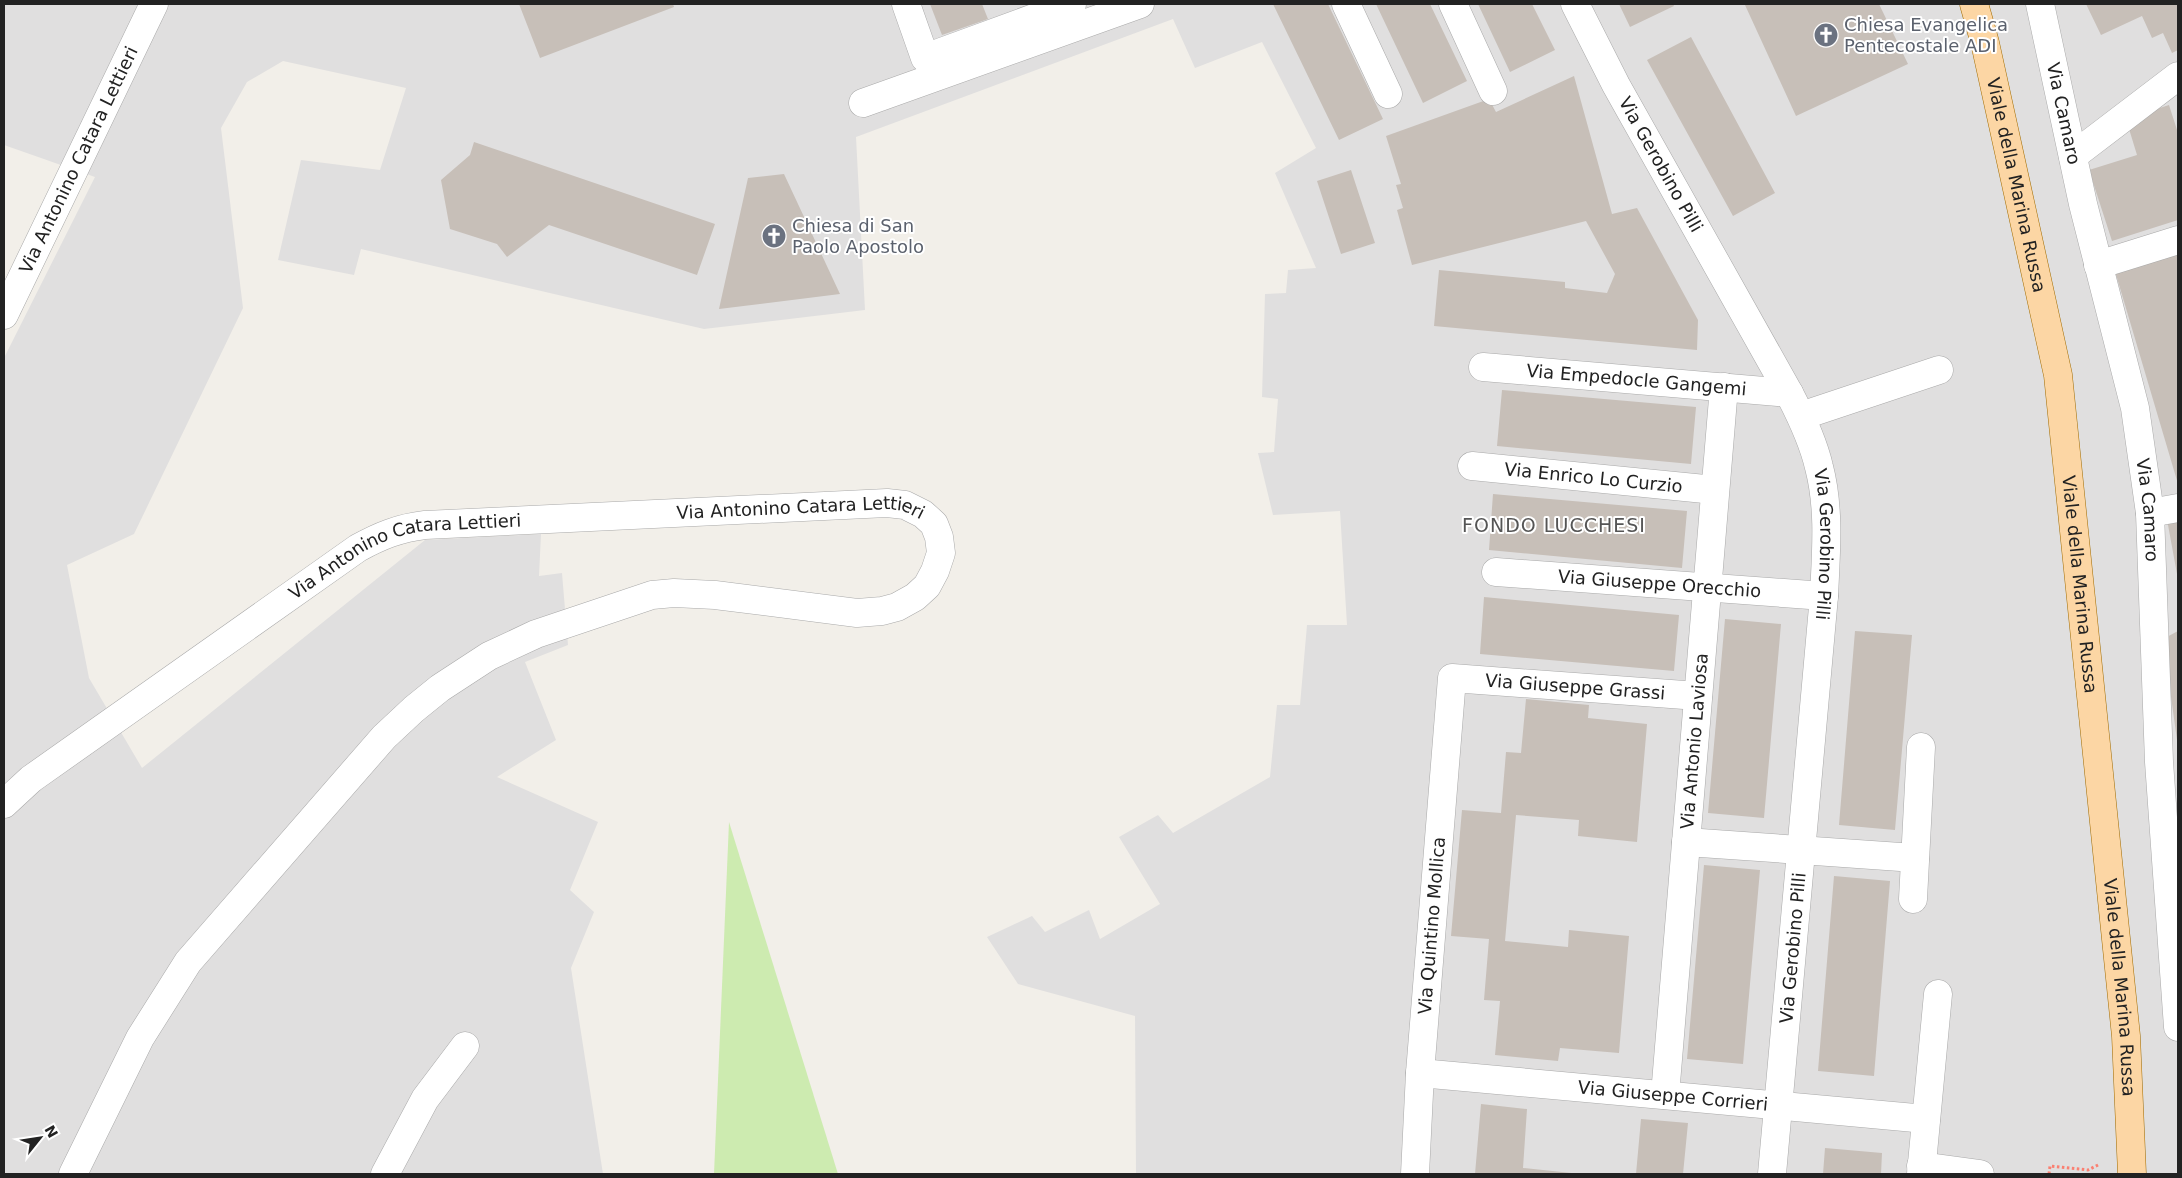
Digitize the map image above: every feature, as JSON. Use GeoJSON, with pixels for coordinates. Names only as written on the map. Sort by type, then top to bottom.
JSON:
{"type":"FeatureCollection","features":[{"type":"Feature","properties":{"kind":"main road","name":"Viale della Marina Russa"},"geometry":{"type":"LineString","coordinates":[[1974,4],[1985,43],[2058,375],[2124,1016],[2132,1174]]}},
{"type":"Feature","properties":{"kind":"street","name":"Via Antonino Catara Lettieri"},"geometry":{"type":"LineString","coordinates":[[4,315],[154,4]]}},
{"type":"Feature","properties":{"kind":"street"},"geometry":{"type":"LineString","coordinates":[[906,4],[925,58],[1014,14],[1072,4]]}},
{"type":"Feature","properties":{"kind":"street"},"geometry":{"type":"LineString","coordinates":[[863,103],[1140,4]]}},
{"type":"Feature","properties":{"kind":"street"},"geometry":{"type":"LineString","coordinates":[[1346,4],[1388,94]]}},
{"type":"Feature","properties":{"kind":"street"},"geometry":{"type":"LineString","coordinates":[[1453,4],[1493,91]]}},
{"type":"Feature","properties":{"kind":"street","name":"Via Gerobino Pilli"},"geometry":{"type":"LineString","coordinates":[[1574,4],[1621,93],[1795,404],[1820,467],[1824,497],[1826,540],[1824,596],[1772,1174]]}},
{"type":"Feature","properties":{"kind":"street","name":"Via Camaro"},"geometry":{"type":"LineString","coordinates":[[2040,4],[2072,156],[2135,408],[2150,513],[2159,762],[2178,1027]]}},
{"type":"Feature","properties":{"kind":"street"},"geometry":{"type":"LineString","coordinates":[[2072,156],[2178,76]]}},
{"type":"Feature","properties":{"kind":"street"},"geometry":{"type":"LineString","coordinates":[[2098,265],[2178,240]]}},
{"type":"Feature","properties":{"kind":"street","name":"Via Empedocle Gangemi"},"geometry":{"type":"LineString","coordinates":[[1483,367],[1724,388],[1795,404]]}},
{"type":"Feature","properties":{"kind":"street"},"geometry":{"type":"LineString","coordinates":[[1795,404],[1939,370]]}},
{"type":"Feature","properties":{"kind":"street","name":"Via Antonio Laviosa"},"geometry":{"type":"LineString","coordinates":[[1665,1095],[1724,388]]}},
{"type":"Feature","properties":{"kind":"street","name":"Via Enrico Lo Curzio"},"geometry":{"type":"LineString","coordinates":[[1472,466],[1715,490]]}},
{"type":"Feature","properties":{"kind":"street","name":"Via Antonino Catara Lettieri"},"geometry":{"type":"LineString","coordinates":[[4,804],[31,779],[358,548],[382,534],[403,527],[887,503],[905,505],[923,514],[934,524],[939,537],[941,553],[936,571],[927,586],[915,597],[897,607],[882,611],[856,613],[715,595],[674,593],[652,596],[536,634],[489,656],[440,688],[384,737],[188,962],[140,1038],[73,1174]]}},
{"type":"Feature","properties":{"kind":"street"},"geometry":{"type":"LineString","coordinates":[[2150,513],[2178,508]]}},
{"type":"Feature","properties":{"kind":"street","name":"Via Giuseppe Orecchio"},"geometry":{"type":"LineString","coordinates":[[1496,572],[1824,596]]}},
{"type":"Feature","properties":{"kind":"street","name":"Via Giuseppe Grassi"},"geometry":{"type":"LineString","coordinates":[[1452,678],[1698,696]]}},
{"type":"Feature","properties":{"kind":"street","name":"Via Quintino Mollica"},"geometry":{"type":"LineString","coordinates":[[1415,1174],[1420,1073],[1452,678]]}},
{"type":"Feature","properties":{"kind":"street"},"geometry":{"type":"LineString","coordinates":[[1913,900],[1921,747]]}},
{"type":"Feature","properties":{"kind":"street"},"geometry":{"type":"LineString","coordinates":[[1686,842],[1915,858]]}},
{"type":"Feature","properties":{"kind":"street"},"geometry":{"type":"LineString","coordinates":[[1938,994],[1921,1170],[1980,1174]]}},
{"type":"Feature","properties":{"kind":"street"},"geometry":{"type":"LineString","coordinates":[[385,1174],[425,1099],[465,1046]]}},
{"type":"Feature","properties":{"kind":"street","name":"Via Giuseppe Corrieri"},"geometry":{"type":"LineString","coordinates":[[1420,1073],[1926,1118]]}},
{"type":"Feature","properties":{"kind":"path"},"geometry":{"type":"LineString","coordinates":[[2049,1174],[2050,1166],[2088,1170],[2132,1147]]}},
{"type":"Feature","properties":{"kind":"shaded area"},"geometry":{"type":"Polygon","coordinates":[[[4,4],[2178,4],[2178,1174],[1136,1174],[1135,1016],[1018,984],[987,937],[1032,916],[1045,932],[1089,910],[1100,939],[1160,904],[1119,837],[1158,815],[1173,833],[1270,777],[1277,705],[1300,705],[1307,625],[1347,625],[1340,511],[1273,515],[1258,453],[1274,452],[1278,399],[1262,397],[1265,294],[1286,293],[1288,270],[1316,268],[1275,173],[1316,148],[1262,42],[1195,68],[1173,19],[856,137],[865,310],[704,329],[361,249],[354,275],[278,260],[301,160],[380,170],[406,88],[283,61],[247,82],[221,128],[243,308],[134,534],[67,565],[89,678],[142,768],[425,540],[541,534],[539,576],[562,573],[568,645],[525,662],[556,740],[497,777],[598,822],[570,890],[594,912],[571,968],[603,1174],[4,1174],[4,358],[95,177],[4,145],[4,4]]]}},
{"type":"Feature","properties":{"kind":"green space"},"geometry":{"type":"Polygon","coordinates":[[[729,822],[838,1174],[714,1174],[729,822]]]}},
{"type":"Feature","properties":{"kind":"building"},"geometry":{"type":"Polygon","coordinates":[[[519,4],[673,4],[674,7],[540,58],[519,4]]]}},
{"type":"Feature","properties":{"kind":"building"},"geometry":{"type":"Polygon","coordinates":[[[930,4],[982,4],[988,19],[942,35],[930,4]]]}},
{"type":"Feature","properties":{"kind":"building"},"geometry":{"type":"Polygon","coordinates":[[[1273,4],[1328,4],[1383,119],[1339,140],[1273,4]]]}},
{"type":"Feature","properties":{"kind":"building"},"geometry":{"type":"Polygon","coordinates":[[[1376,4],[1430,4],[1467,81],[1423,103],[1376,4]]]}},
{"type":"Feature","properties":{"kind":"building"},"geometry":{"type":"Polygon","coordinates":[[[1478,4],[1532,4],[1555,50],[1510,72],[1478,4]]]}},
{"type":"Feature","properties":{"kind":"building"},"geometry":{"type":"Polygon","coordinates":[[[1619,4],[1673,4],[1674,6],[1630,27],[1619,4]]]}},
{"type":"Feature","properties":{"kind":"building","name":"Chiesa Evangelica Pentecostale ADI"},"geometry":{"type":"Polygon","coordinates":[[[1879,4],[1908,64],[1796,116],[1745,5],[1879,4]]]}},
{"type":"Feature","properties":{"kind":"building"},"geometry":{"type":"Polygon","coordinates":[[[2086,4],[2178,4],[2178,50],[2172,53],[2163,33],[2152,38],[2142,16],[2101,35],[2086,4]]]}},
{"type":"Feature","properties":{"kind":"building"},"geometry":{"type":"Polygon","coordinates":[[[1691,37],[1775,193],[1733,216],[1647,60],[1691,37]]]}},
{"type":"Feature","properties":{"kind":"building"},"geometry":{"type":"Polygon","coordinates":[[[1574,76],[1612,214],[1637,208],[1698,320],[1697,350],[1434,326],[1439,270],[1565,282],[1565,288],[1607,293],[1615,274],[1586,221],[1412,265],[1397,210],[1403,208],[1396,185],[1401,184],[1386,136],[1489,99],[1496,112],[1574,76]]]}},
{"type":"Feature","properties":{"kind":"building"},"geometry":{"type":"Polygon","coordinates":[[[2169,105],[2178,133],[2178,220],[2112,241],[2089,170],[2137,155],[2126,119],[2169,105]]]}},
{"type":"Feature","properties":{"kind":"building"},"geometry":{"type":"Polygon","coordinates":[[[474,142],[715,224],[697,275],[549,225],[507,257],[497,244],[450,229],[441,180],[470,155],[474,142]]]}},
{"type":"Feature","properties":{"kind":"building"},"geometry":{"type":"Polygon","coordinates":[[[1351,170],[1375,243],[1341,254],[1317,181],[1351,170]]]}},
{"type":"Feature","properties":{"kind":"building","name":"Chiesa di San Paolo Apostolo"},"geometry":{"type":"Polygon","coordinates":[[[784,174],[840,294],[719,309],[748,178],[784,174]]]}},
{"type":"Feature","properties":{"kind":"building"},"geometry":{"type":"Polygon","coordinates":[[[2178,242],[2178,484],[2112,261],[2178,242]]]}},
{"type":"Feature","properties":{"kind":"building"},"geometry":{"type":"Polygon","coordinates":[[[1502,390],[1696,407],[1691,464],[1497,446],[1502,390]]]}},
{"type":"Feature","properties":{"kind":"building"},"geometry":{"type":"Polygon","coordinates":[[[1493,494],[1687,511],[1682,568],[1489,550],[1493,494]]]}},
{"type":"Feature","properties":{"kind":"building"},"geometry":{"type":"Polygon","coordinates":[[[2178,500],[2178,574],[2177,574],[2164,503],[2178,500]]]}},
{"type":"Feature","properties":{"kind":"building"},"geometry":{"type":"Polygon","coordinates":[[[1484,597],[1679,615],[1674,671],[1480,654],[1484,597]]]}},
{"type":"Feature","properties":{"kind":"building"},"geometry":{"type":"Polygon","coordinates":[[[1725,619],[1781,624],[1764,818],[1708,813],[1725,619]]]}},
{"type":"Feature","properties":{"kind":"building"},"geometry":{"type":"Polygon","coordinates":[[[1855,631],[1912,635],[1895,830],[1839,825],[1855,631]]]}},
{"type":"Feature","properties":{"kind":"building"},"geometry":{"type":"Polygon","coordinates":[[[2178,631],[2178,740],[2177,740],[2163,639],[2178,631]]]}},
{"type":"Feature","properties":{"kind":"building"},"geometry":{"type":"Polygon","coordinates":[[[1526,699],[1589,705],[1588,718],[1647,724],[1637,842],[1578,836],[1579,820],[1516,815],[1505,941],[1568,947],[1569,930],[1629,936],[1619,1053],[1560,1048],[1558,1061],[1495,1055],[1500,1001],[1484,1000],[1489,939],[1451,936],[1462,810],[1501,813],[1506,752],[1521,753],[1526,699]]]}},
{"type":"Feature","properties":{"kind":"building"},"geometry":{"type":"Polygon","coordinates":[[[1704,865],[1760,870],[1743,1064],[1687,1059],[1704,865]]]}},
{"type":"Feature","properties":{"kind":"building"},"geometry":{"type":"Polygon","coordinates":[[[1834,876],[1890,881],[1874,1076],[1818,1071],[1834,876]]]}},
{"type":"Feature","properties":{"kind":"building"},"geometry":{"type":"Polygon","coordinates":[[[1481,1104],[1527,1109],[1523,1168],[1581,1174],[1475,1174],[1481,1104]]]}},
{"type":"Feature","properties":{"kind":"building"},"geometry":{"type":"Polygon","coordinates":[[[1641,1119],[1688,1123],[1683,1174],[1636,1174],[1641,1119]]]}},
{"type":"Feature","properties":{"kind":"building"},"geometry":{"type":"Polygon","coordinates":[[[1825,1148],[1882,1153],[1881,1174],[1823,1174],[1825,1148]]]}},
{"type":"Feature","properties":{"kind":"place","name":"Chiesa Evangelica Pentecostale ADI"},"geometry":{"type":"Point","coordinates":[1826,35]}},
{"type":"Feature","properties":{"kind":"place","name":"Chiesa di San Paolo Apostolo"},"geometry":{"type":"Point","coordinates":[774,236]}},
{"type":"Feature","properties":{"kind":"district","name":"FONDO LUCCHESI"},"geometry":{"type":"Point","coordinates":[1554,525]}}]}
